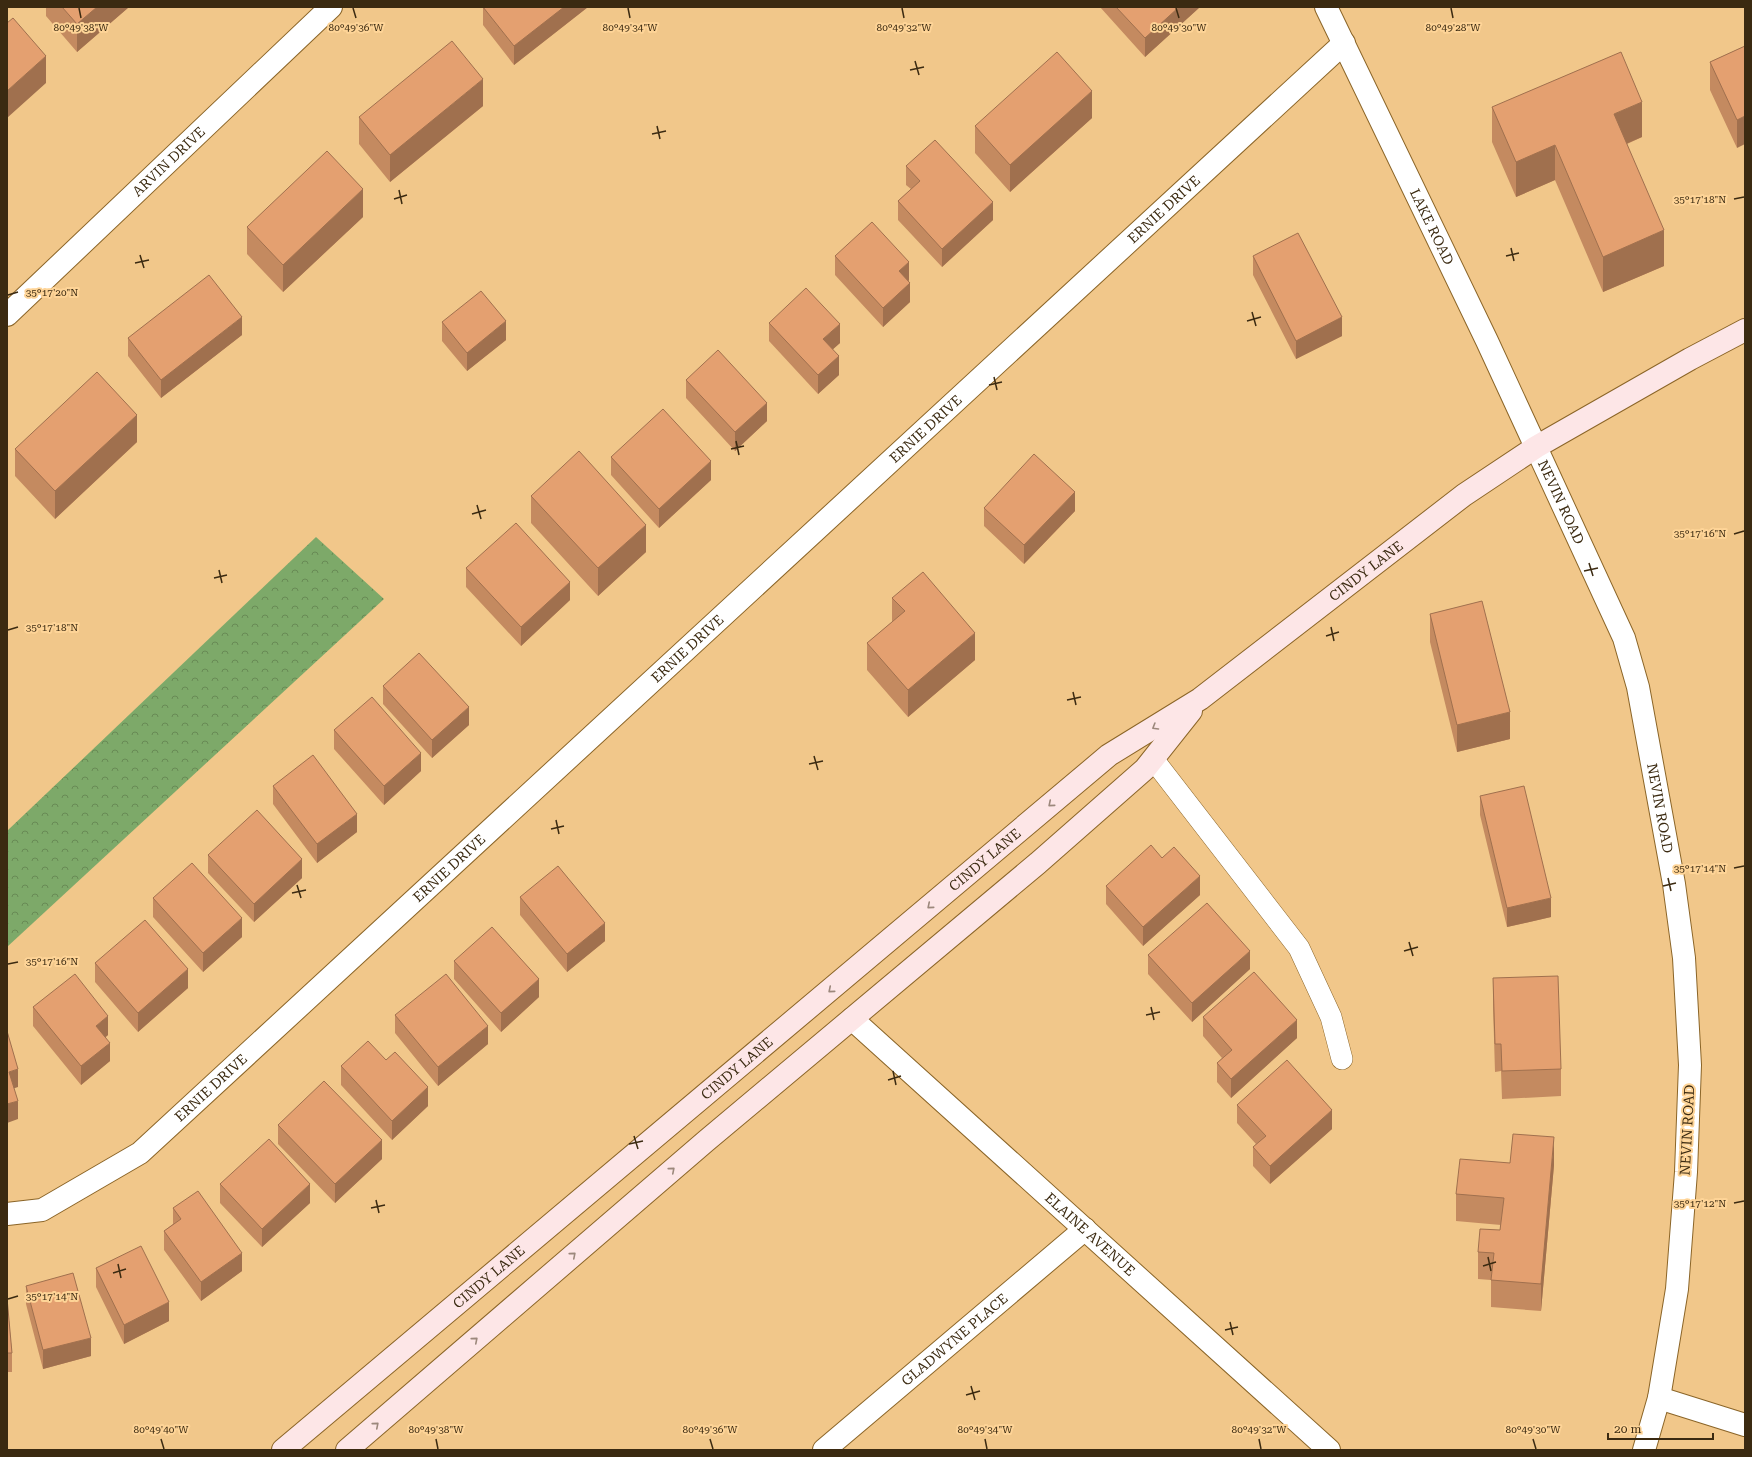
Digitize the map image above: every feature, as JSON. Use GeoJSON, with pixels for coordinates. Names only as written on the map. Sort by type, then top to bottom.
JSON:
{"type":"FeatureCollection","features":[{"type":"Feature","properties":{"kind":"main road","name":"NEVIN ROAD"},"geometry":{"type":"LineString","coordinates":[[1536,447],[1690,359],[1745,330]]}},
{"type":"Feature","properties":{"kind":"main road","name":"CINDY LANE"},"geometry":{"type":"LineString","coordinates":[[283,1450],[1109,755],[1200,699],[1464,495],[1536,447]]}},
{"type":"Feature","properties":{"kind":"main road","name":"CINDY LANE"},"geometry":{"type":"LineString","coordinates":[[347,1450],[706,1141],[1038,863],[1145,769],[1200,699]]}},
{"type":"Feature","properties":{"kind":"street","name":"ARVIN DRIVE"},"geometry":{"type":"LineString","coordinates":[[7,315],[331,7]]}},
{"type":"Feature","properties":{"kind":"street","name":"LAKE ROAD"},"geometry":{"type":"LineString","coordinates":[[1326,7],[1487,341],[1536,447]]}},
{"type":"Feature","properties":{"kind":"street","name":"ERNIE DRIVE"},"geometry":{"type":"LineString","coordinates":[[7,1214],[42,1210],[140,1153],[1344,43]]}},
{"type":"Feature","properties":{"kind":"street","name":"NEVIN ROAD"},"geometry":{"type":"LineString","coordinates":[[1536,447],[1624,638],[1638,687],[1674,884],[1684,958],[1690,1065],[1686,1172],[1677,1290],[1659,1398],[1644,1450]]}},
{"type":"Feature","properties":{"kind":"street","name":"ELAINE AVENUE"},"geometry":{"type":"LineString","coordinates":[[852,1019],[1329,1450]]}},
{"type":"Feature","properties":{"kind":"street","name":"GLADWYNE PLACE"},"geometry":{"type":"LineString","coordinates":[[824,1450],[1085,1229]]}},
{"type":"Feature","properties":{"kind":"street"},"geometry":{"type":"LineString","coordinates":[[1659,1398],[1745,1425]]}},
{"type":"Feature","properties":{"kind":"lane"},"geometry":{"type":"LineString","coordinates":[[1153,759],[1299,948],[1331,1017],[1342,1059]]}},
{"type":"Feature","properties":{"kind":"green space"},"geometry":{"type":"Polygon","coordinates":[[[316,537],[384,599],[7,947],[7,831],[316,537]]]}},
{"type":"Feature","properties":{"kind":"building"},"geometry":{"type":"Polygon","coordinates":[[[62,7],[97,7],[77,24],[62,7]]]}},
{"type":"Feature","properties":{"kind":"building"},"geometry":{"type":"Polygon","coordinates":[[[483,7],[564,7],[514,46],[483,7]]]}},
{"type":"Feature","properties":{"kind":"building"},"geometry":{"type":"Polygon","coordinates":[[[1116,7],[1179,7],[1145,38],[1116,7]]]}},
{"type":"Feature","properties":{"kind":"building"},"geometry":{"type":"Polygon","coordinates":[[[13,18],[46,56],[7,91],[7,23],[13,18]]]}},
{"type":"Feature","properties":{"kind":"building"},"geometry":{"type":"Polygon","coordinates":[[[452,41],[483,79],[390,155],[359,117],[452,41]]]}},
{"type":"Feature","properties":{"kind":"building"},"geometry":{"type":"Polygon","coordinates":[[[1745,46],[1745,116],[1737,120],[1710,62],[1745,46]]]}},
{"type":"Feature","properties":{"kind":"building"},"geometry":{"type":"Polygon","coordinates":[[[1057,52],[1092,91],[1010,165],[975,126],[1057,52]]]}},
{"type":"Feature","properties":{"kind":"building"},"geometry":{"type":"Polygon","coordinates":[[[1621,52],[1642,102],[1614,114],[1664,230],[1603,257],[1555,145],[1516,162],[1492,107],[1621,52]]]}},
{"type":"Feature","properties":{"kind":"building"},"geometry":{"type":"Polygon","coordinates":[[[935,140],[993,202],[942,249],[898,201],[920,181],[906,166],[935,140]]]}},
{"type":"Feature","properties":{"kind":"building"},"geometry":{"type":"Polygon","coordinates":[[[327,151],[363,189],[283,265],[247,227],[327,151]]]}},
{"type":"Feature","properties":{"kind":"building"},"geometry":{"type":"Polygon","coordinates":[[[872,222],[909,262],[899,271],[910,283],[883,308],[835,256],[872,222]]]}},
{"type":"Feature","properties":{"kind":"building"},"geometry":{"type":"Polygon","coordinates":[[[1298,233],[1342,317],[1296,341],[1253,256],[1298,233]]]}},
{"type":"Feature","properties":{"kind":"building"},"geometry":{"type":"Polygon","coordinates":[[[209,275],[242,317],[161,380],[128,338],[209,275]]]}},
{"type":"Feature","properties":{"kind":"building"},"geometry":{"type":"Polygon","coordinates":[[[806,288],[840,324],[823,339],[839,356],[818,375],[769,323],[806,288]]]}},
{"type":"Feature","properties":{"kind":"building"},"geometry":{"type":"Polygon","coordinates":[[[481,291],[506,321],[467,353],[442,322],[481,291]]]}},
{"type":"Feature","properties":{"kind":"building"},"geometry":{"type":"Polygon","coordinates":[[[718,350],[767,403],[735,432],[686,380],[718,350]]]}},
{"type":"Feature","properties":{"kind":"building"},"geometry":{"type":"Polygon","coordinates":[[[97,372],[137,415],[55,491],[15,449],[97,372]]]}},
{"type":"Feature","properties":{"kind":"building"},"geometry":{"type":"Polygon","coordinates":[[[663,409],[711,461],[659,509],[611,457],[663,409]]]}},
{"type":"Feature","properties":{"kind":"building"},"geometry":{"type":"Polygon","coordinates":[[[579,451],[646,525],[598,568],[531,496],[579,451]]]}},
{"type":"Feature","properties":{"kind":"building"},"geometry":{"type":"Polygon","coordinates":[[[1034,454],[1075,492],[1024,545],[984,508],[1034,454]]]}},
{"type":"Feature","properties":{"kind":"building"},"geometry":{"type":"Polygon","coordinates":[[[516,523],[570,582],[521,627],[466,568],[516,523]]]}},
{"type":"Feature","properties":{"kind":"building"},"geometry":{"type":"Polygon","coordinates":[[[923,572],[975,633],[908,690],[867,643],[905,611],[892,598],[923,572]]]}},
{"type":"Feature","properties":{"kind":"building"},"geometry":{"type":"Polygon","coordinates":[[[1482,601],[1510,712],[1457,725],[1430,614],[1482,601]]]}},
{"type":"Feature","properties":{"kind":"building"},"geometry":{"type":"Polygon","coordinates":[[[419,653],[469,707],[432,740],[383,686],[419,653]]]}},
{"type":"Feature","properties":{"kind":"building"},"geometry":{"type":"Polygon","coordinates":[[[372,697],[421,753],[384,786],[334,730],[372,697]]]}},
{"type":"Feature","properties":{"kind":"building"},"geometry":{"type":"Polygon","coordinates":[[[313,755],[357,814],[317,844],[273,786],[313,755]]]}},
{"type":"Feature","properties":{"kind":"building"},"geometry":{"type":"Polygon","coordinates":[[[1524,786],[1551,898],[1507,908],[1480,796],[1524,786]]]}},
{"type":"Feature","properties":{"kind":"building"},"geometry":{"type":"Polygon","coordinates":[[[257,810],[302,859],[254,904],[208,855],[257,810]]]}},
{"type":"Feature","properties":{"kind":"building"},"geometry":{"type":"Polygon","coordinates":[[[1151,845],[1162,858],[1174,847],[1200,876],[1143,927],[1106,886],[1151,845]]]}},
{"type":"Feature","properties":{"kind":"building"},"geometry":{"type":"Polygon","coordinates":[[[192,863],[242,918],[203,953],[153,898],[192,863]]]}},
{"type":"Feature","properties":{"kind":"building"},"geometry":{"type":"Polygon","coordinates":[[[558,866],[605,923],[567,954],[520,897],[558,866]]]}},
{"type":"Feature","properties":{"kind":"building"},"geometry":{"type":"Polygon","coordinates":[[[1207,903],[1250,951],[1192,1003],[1148,955],[1207,903]]]}},
{"type":"Feature","properties":{"kind":"building"},"geometry":{"type":"Polygon","coordinates":[[[145,920],[188,969],[138,1013],[95,963],[145,920]]]}},
{"type":"Feature","properties":{"kind":"building"},"geometry":{"type":"Polygon","coordinates":[[[492,927],[539,979],[501,1013],[454,961],[492,927]]]}},
{"type":"Feature","properties":{"kind":"building"},"geometry":{"type":"Polygon","coordinates":[[[1254,972],[1297,1020],[1231,1079],[1217,1063],[1232,1050],[1203,1017],[1254,972]]]}},
{"type":"Feature","properties":{"kind":"building"},"geometry":{"type":"Polygon","coordinates":[[[75,974],[108,1016],[96,1026],[110,1043],[81,1066],[33,1007],[75,974]]]}},
{"type":"Feature","properties":{"kind":"building"},"geometry":{"type":"Polygon","coordinates":[[[446,974],[488,1026],[438,1067],[395,1015],[446,974]]]}},
{"type":"Feature","properties":{"kind":"building"},"geometry":{"type":"Polygon","coordinates":[[[1558,976],[1561,1069],[1502,1071],[1501,1044],[1495,1044],[1493,978],[1558,976]]]}},
{"type":"Feature","properties":{"kind":"building"},"geometry":{"type":"Polygon","coordinates":[[[7,1031],[18,1069],[9,1072],[18,1101],[7,1104],[7,1031]]]}},
{"type":"Feature","properties":{"kind":"building"},"geometry":{"type":"Polygon","coordinates":[[[368,1041],[386,1060],[395,1052],[428,1087],[392,1121],[341,1066],[368,1041]]]}},
{"type":"Feature","properties":{"kind":"building"},"geometry":{"type":"Polygon","coordinates":[[[1287,1060],[1332,1110],[1270,1166],[1253,1147],[1266,1136],[1237,1105],[1287,1060]]]}},
{"type":"Feature","properties":{"kind":"building"},"geometry":{"type":"Polygon","coordinates":[[[324,1081],[382,1140],[335,1184],[278,1125],[324,1081]]]}},
{"type":"Feature","properties":{"kind":"building"},"geometry":{"type":"Polygon","coordinates":[[[1513,1134],[1554,1137],[1541,1284],[1491,1280],[1494,1253],[1478,1252],[1480,1229],[1500,1230],[1504,1198],[1456,1194],[1460,1159],[1510,1163],[1513,1134]]]}},
{"type":"Feature","properties":{"kind":"building"},"geometry":{"type":"Polygon","coordinates":[[[269,1139],[310,1184],[262,1229],[220,1184],[269,1139]]]}},
{"type":"Feature","properties":{"kind":"building"},"geometry":{"type":"Polygon","coordinates":[[[198,1191],[242,1253],[201,1282],[164,1231],[181,1219],[173,1208],[198,1191]]]}},
{"type":"Feature","properties":{"kind":"building"},"geometry":{"type":"Polygon","coordinates":[[[141,1246],[169,1302],[124,1325],[96,1268],[141,1246]]]}},
{"type":"Feature","properties":{"kind":"building"},"geometry":{"type":"Polygon","coordinates":[[[73,1273],[91,1338],[43,1350],[26,1286],[73,1273]]]}},
{"type":"Feature","properties":{"kind":"building"},"geometry":{"type":"Polygon","coordinates":[[[7,1298],[12,1353],[7,1353],[7,1298]]]}}]}
